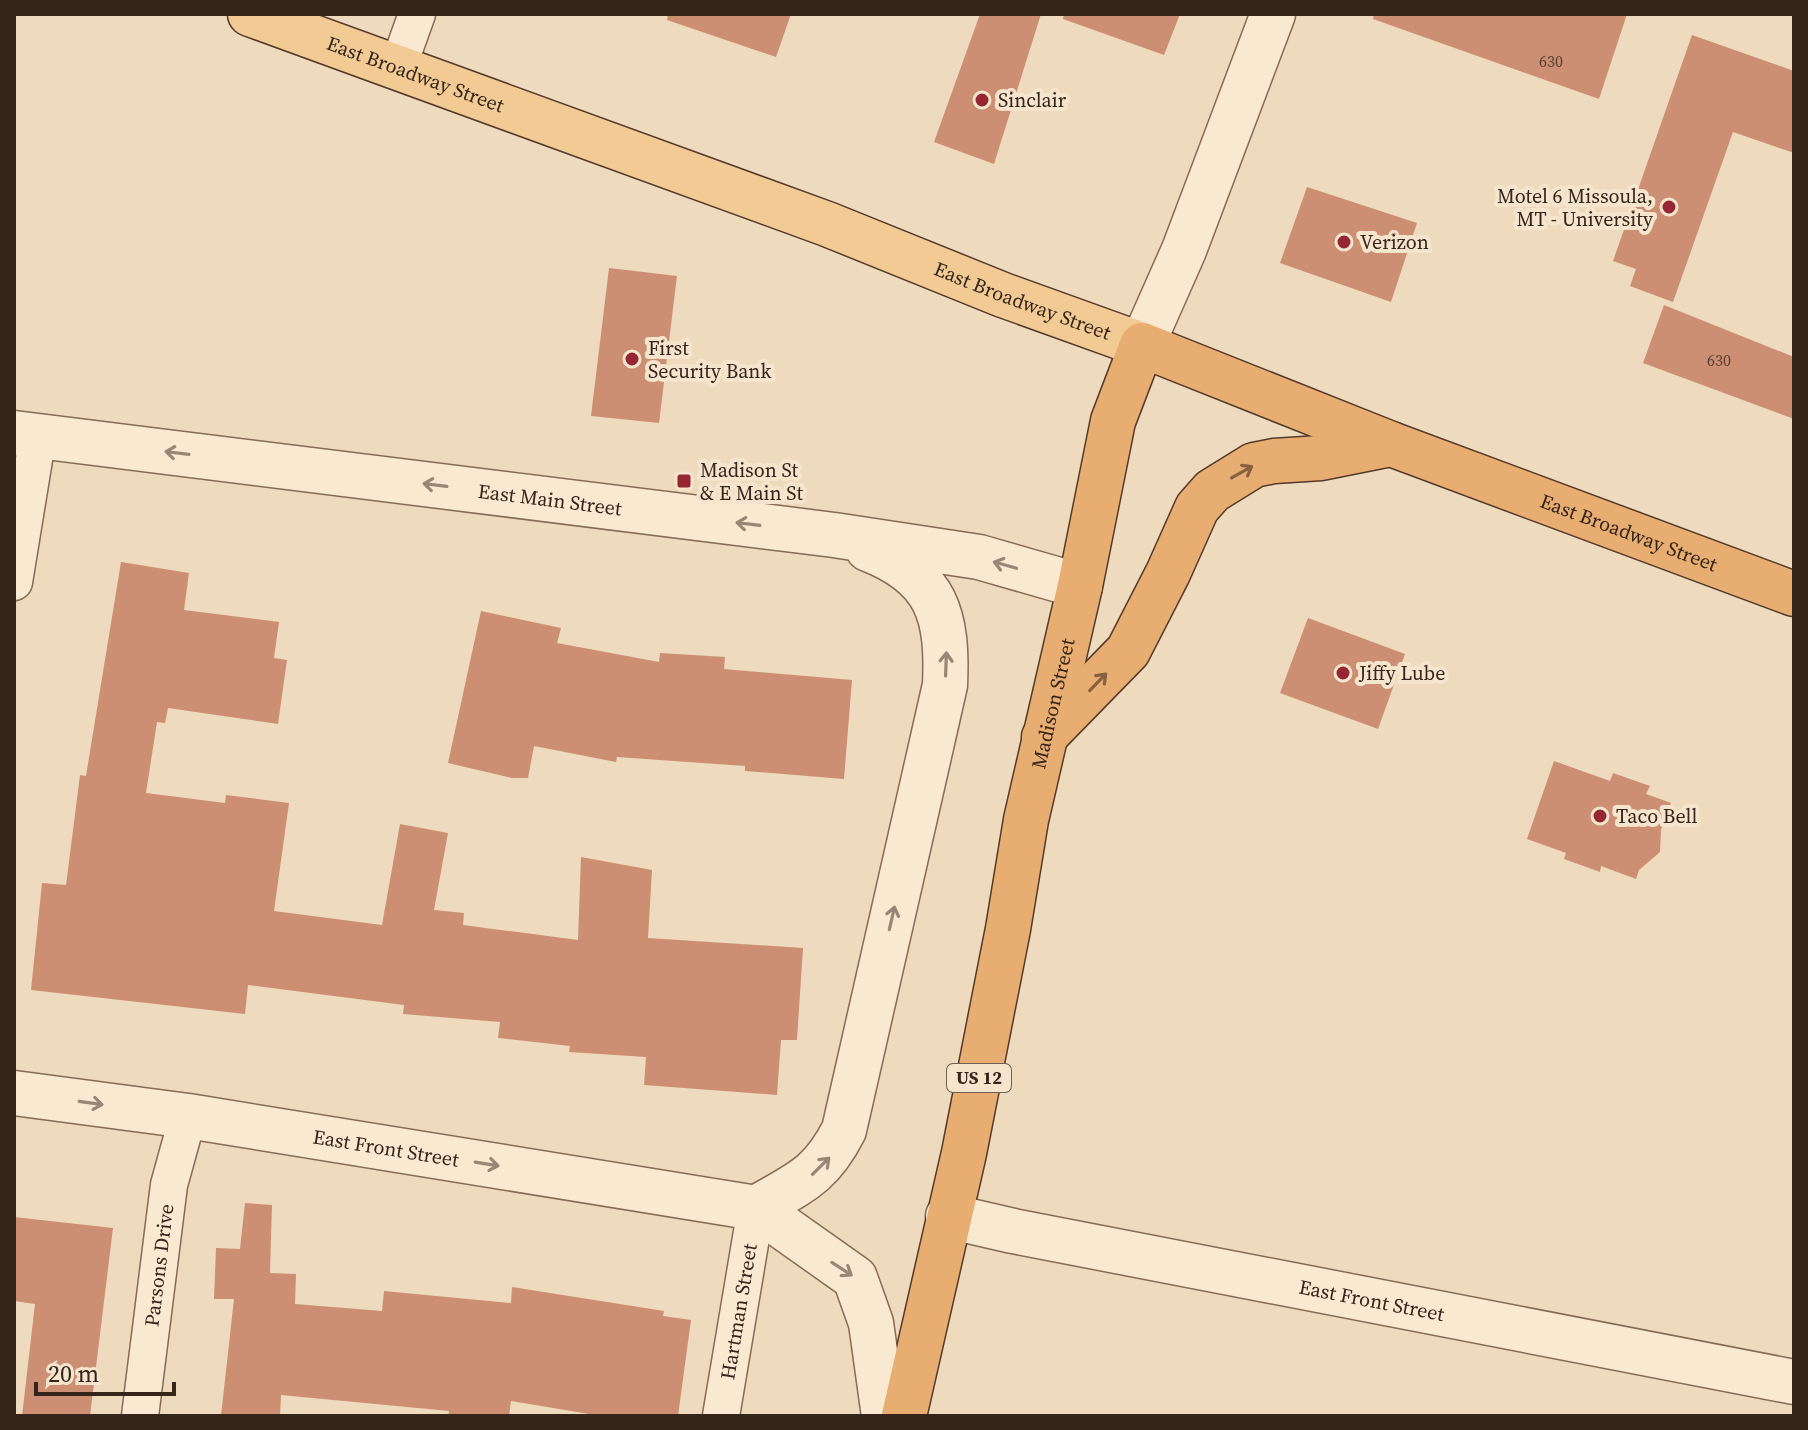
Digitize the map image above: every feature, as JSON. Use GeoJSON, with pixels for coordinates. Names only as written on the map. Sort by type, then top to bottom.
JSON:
{"type":"FeatureCollection","features":[{"type":"Feature","properties":{"kind":"highway","name":"East Broadway Street"},"geometry":{"type":"LineString","coordinates":[[1142,345],[1391,444],[1794,594]]}},
{"type":"Feature","properties":{"kind":"highway","name":"Madison Street"},"geometry":{"type":"LineString","coordinates":[[904,1416],[964,1153],[1043,737],[1080,586],[1113,421],[1142,345]]}},
{"type":"Feature","properties":{"kind":"highway"},"geometry":{"type":"LineString","coordinates":[[1043,737],[1128,651],[1197,508],[1212,491],[1254,465],[1321,458],[1391,444]]}},
{"type":"Feature","properties":{"kind":"main road","name":"East Broadway Street"},"geometry":{"type":"LineString","coordinates":[[250,14],[827,224],[1003,295],[1142,345]]}},
{"type":"Feature","properties":{"kind":"street"},"geometry":{"type":"LineString","coordinates":[[398,67],[417,14]]}},
{"type":"Feature","properties":{"kind":"street","name":"Madison Street"},"geometry":{"type":"LineString","coordinates":[[1142,345],[1184,250],[1273,14]]}},
{"type":"Feature","properties":{"kind":"street"},"geometry":{"type":"LineString","coordinates":[[14,582],[26,434]]}},
{"type":"Feature","properties":{"kind":"street","name":"East Main Street"},"geometry":{"type":"LineString","coordinates":[[26,434],[834,535],[979,557],[1080,586]]}},
{"type":"Feature","properties":{"kind":"street"},"geometry":{"type":"LineString","coordinates":[[834,535],[893,560],[910,571],[931,596],[944,628],[947,651],[945,685],[844,1130],[830,1157],[807,1179],[756,1208],[855,1278],[871,1323],[884,1416]]}},
{"type":"Feature","properties":{"kind":"street","name":"East Front Street"},"geometry":{"type":"LineString","coordinates":[[14,1093],[188,1116],[756,1208]]}},
{"type":"Feature","properties":{"kind":"street","name":"Parsons Drive"},"geometry":{"type":"LineString","coordinates":[[140,1416],[169,1185],[188,1116]]}},
{"type":"Feature","properties":{"kind":"street","name":"Hartman Street"},"geometry":{"type":"LineString","coordinates":[[721,1416],[756,1208]]}},
{"type":"Feature","properties":{"kind":"street","name":"East Front Street"},"geometry":{"type":"LineString","coordinates":[[948,1216],[1794,1382]]}},
{"type":"Feature","properties":{"kind":"building"},"geometry":{"type":"Polygon","coordinates":[[[668,14],[791,14],[776,57],[667,20],[668,14]]]}},
{"type":"Feature","properties":{"kind":"building","name":"Sinclair"},"geometry":{"type":"Polygon","coordinates":[[[980,14],[1041,14],[994,164],[934,142],[980,14]]]}},
{"type":"Feature","properties":{"kind":"building"},"geometry":{"type":"Polygon","coordinates":[[[1064,14],[1180,14],[1164,55],[1063,19],[1064,14]]]}},
{"type":"Feature","properties":{"kind":"building"},"geometry":{"type":"Polygon","coordinates":[[[1374,14],[1627,14],[1599,99],[1373,19],[1374,14]]]}},
{"type":"Feature","properties":{"kind":"building","name":"Motel 6 Missoula, MT - University"},"geometry":{"type":"Polygon","coordinates":[[[1692,35],[1794,71],[1794,153],[1733,132],[1673,302],[1630,286],[1636,269],[1613,261],[1692,35]]]}},
{"type":"Feature","properties":{"kind":"building"},"geometry":{"type":"Polygon","coordinates":[[[1307,187],[1417,223],[1391,302],[1280,263],[1307,187]]]}},
{"type":"Feature","properties":{"kind":"building","name":"First Security Bank"},"geometry":{"type":"Polygon","coordinates":[[[609,268],[677,276],[659,423],[591,416],[609,268]]]}},
{"type":"Feature","properties":{"kind":"building"},"geometry":{"type":"Polygon","coordinates":[[[1664,305],[1794,357],[1794,419],[1643,363],[1664,305]]]}},
{"type":"Feature","properties":{"kind":"building"},"geometry":{"type":"Polygon","coordinates":[[[121,562],[189,573],[184,610],[279,622],[274,658],[287,660],[278,724],[168,708],[165,723],[157,722],[146,793],[225,803],[226,795],[289,803],[274,911],[382,925],[400,824],[448,833],[434,910],[464,913],[463,925],[578,940],[581,857],[652,870],[648,938],[803,948],[797,1040],[781,1040],[777,1095],[644,1085],[646,1057],[569,1052],[570,1046],[498,1038],[500,1022],[403,1014],[404,1005],[248,985],[245,1014],[31,990],[42,883],[66,885],[80,775],[86,776],[121,562]]]}},
{"type":"Feature","properties":{"kind":"building"},"geometry":{"type":"Polygon","coordinates":[[[481,611],[561,628],[557,643],[659,662],[660,653],[725,657],[724,669],[852,680],[844,779],[745,771],[745,766],[617,757],[616,762],[534,746],[528,778],[512,778],[448,763],[481,611]]]}},
{"type":"Feature","properties":{"kind":"building","name":"Jiffy Lube"},"geometry":{"type":"Polygon","coordinates":[[[1308,618],[1405,654],[1378,729],[1280,693],[1308,618]]]}},
{"type":"Feature","properties":{"kind":"building","name":"Taco Bell"},"geometry":{"type":"Polygon","coordinates":[[[1554,761],[1610,781],[1613,773],[1650,786],[1646,794],[1671,803],[1661,830],[1660,852],[1639,870],[1636,879],[1601,866],[1600,872],[1564,859],[1566,853],[1527,839],[1554,761]]]}},
{"type":"Feature","properties":{"kind":"building"},"geometry":{"type":"Polygon","coordinates":[[[245,1203],[272,1205],[270,1273],[296,1274],[295,1304],[382,1311],[384,1291],[511,1303],[512,1287],[664,1311],[663,1316],[691,1320],[678,1416],[601,1416],[511,1401],[509,1416],[448,1416],[449,1411],[281,1395],[280,1416],[221,1416],[234,1299],[214,1299],[216,1248],[240,1249],[245,1203]]]}},
{"type":"Feature","properties":{"kind":"building"},"geometry":{"type":"Polygon","coordinates":[[[14,1217],[113,1228],[90,1416],[22,1416],[35,1304],[14,1301],[14,1217]]]}},
{"type":"Feature","properties":{"kind":"place","name":"Sinclair"},"geometry":{"type":"Point","coordinates":[982,100]}},
{"type":"Feature","properties":{"kind":"place","name":"Motel 6 Missoula, MT - University"},"geometry":{"type":"Point","coordinates":[1669,207]}},
{"type":"Feature","properties":{"kind":"place","name":"Verizon"},"geometry":{"type":"Point","coordinates":[1344,242]}},
{"type":"Feature","properties":{"kind":"place","name":"First Security Bank"},"geometry":{"type":"Point","coordinates":[632,359]}},
{"type":"Feature","properties":{"kind":"place","name":"Madison St & E Main St"},"geometry":{"type":"Point","coordinates":[684,481]}},
{"type":"Feature","properties":{"kind":"place","name":"Jiffy Lube"},"geometry":{"type":"Point","coordinates":[1343,673]}},
{"type":"Feature","properties":{"kind":"place","name":"Taco Bell"},"geometry":{"type":"Point","coordinates":[1600,816]}}]}
